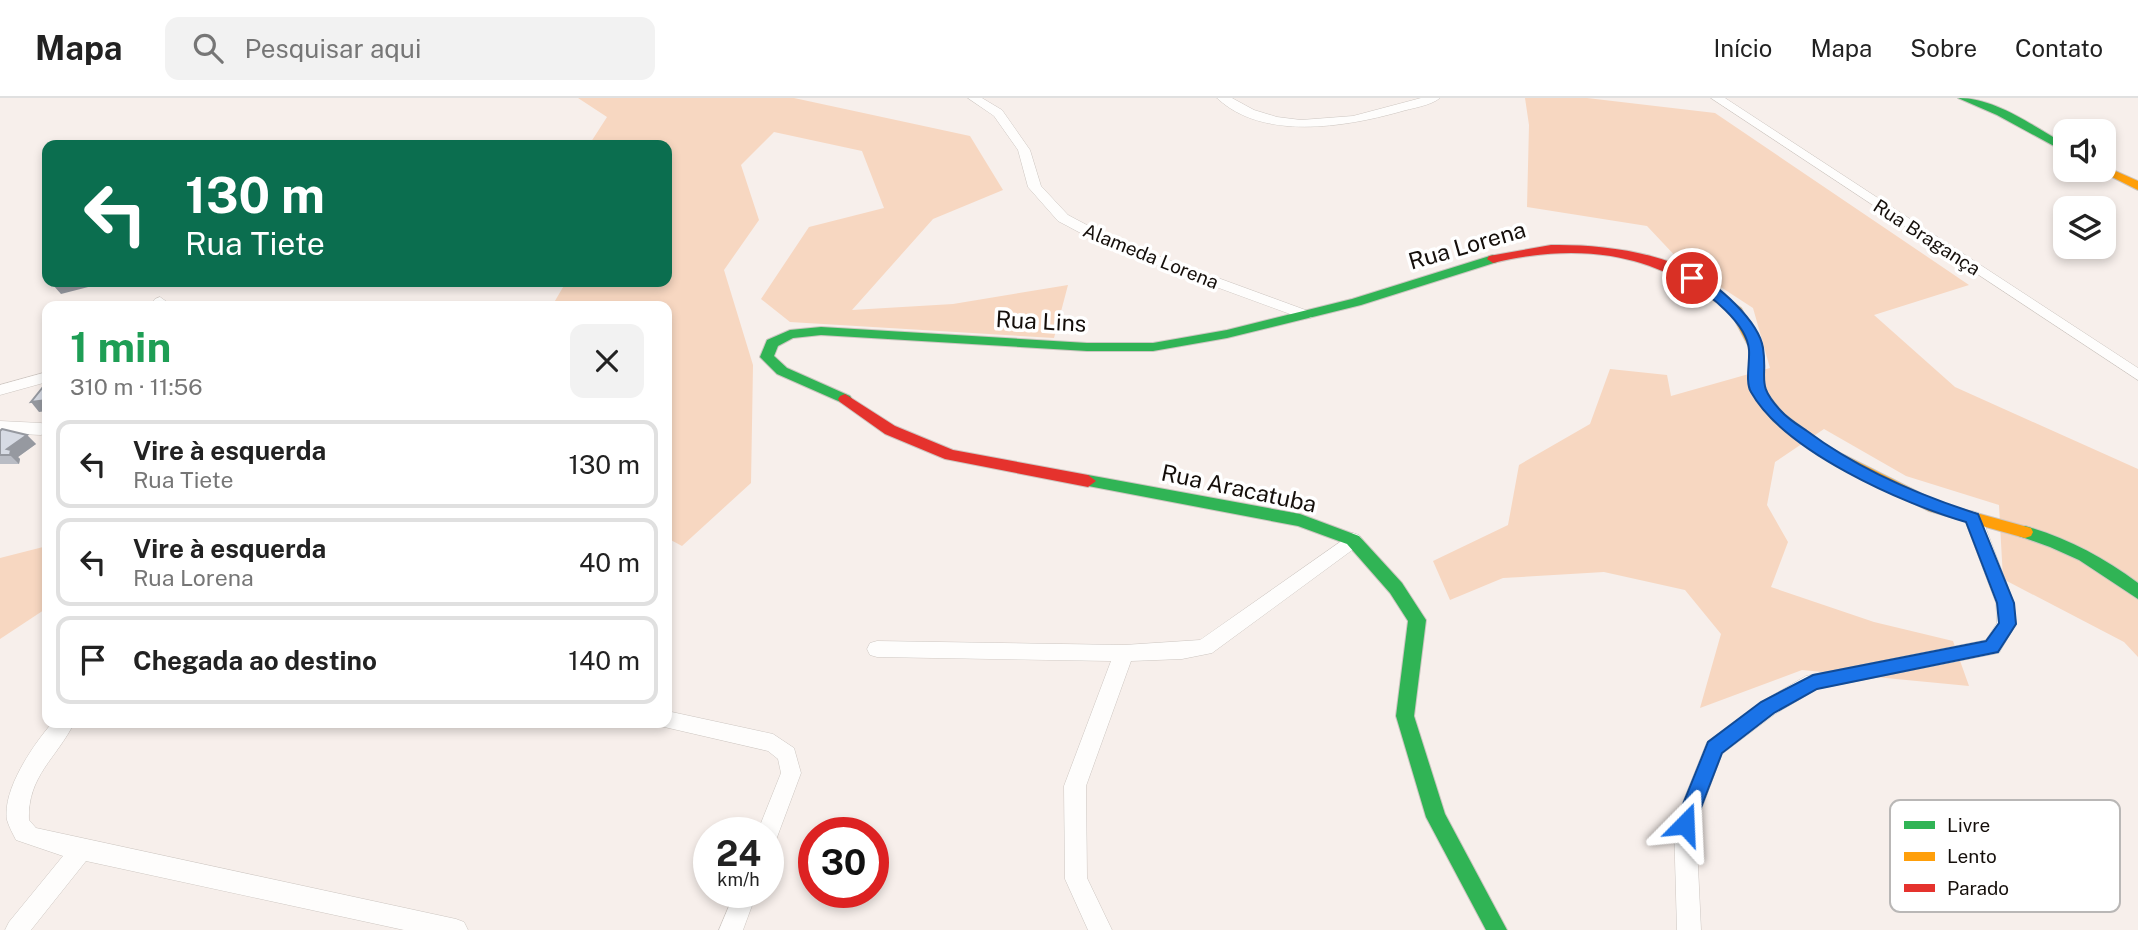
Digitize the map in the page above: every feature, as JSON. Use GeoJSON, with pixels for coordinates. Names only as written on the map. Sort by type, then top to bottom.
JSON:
{"type":"FeatureCollection","features":[{"type":"Feature","properties":{"kind":"street","name":"Alameda Lorena"},"geometry":{"type":"LineString","coordinates":[[974,98],[998,113],[1024,150],[1035,187],[1063,218],[1112,244],[1306,315]]}},
{"type":"Feature","properties":{"kind":"street"},"geometry":{"type":"LineString","coordinates":[[1223,98],[1245,112],[1280,123],[1321,125],[1359,120],[1434,98]]}},
{"type":"Feature","properties":{"kind":"street","name":"Rua Bragança"},"geometry":{"type":"LineString","coordinates":[[1717,98],[2138,375]]}},
{"type":"Feature","properties":{"kind":"street"},"geometry":{"type":"LineString","coordinates":[[1967,98],[2053,143]]}},
{"type":"Feature","properties":{"kind":"street"},"geometry":{"type":"LineString","coordinates":[[2116,175],[2138,186]]}},
{"type":"Feature","properties":{"kind":"street","name":"Rua Lorena"},"geometry":{"type":"LineString","coordinates":[[1306,315],[1511,253],[1542,248],[1573,248],[1624,254],[1674,269],[1709,288],[1736,311],[1756,346],[1756,389],[1777,416],[1823,451],[1872,478],[1935,507],[2045,537],[2104,565],[2138,592]]}},
{"type":"Feature","properties":{"kind":"street","name":"Rua Lins"},"geometry":{"type":"LineString","coordinates":[[772,343],[790,334],[821,331],[1087,347],[1153,347],[1227,334],[1306,315]]}},
{"type":"Feature","properties":{"kind":"street","name":"Rua Aracatuba"},"geometry":{"type":"LineString","coordinates":[[772,343],[767,358],[782,371],[845,399],[890,430],[950,454],[1300,520],[1353,540],[1396,588],[1418,620],[1405,716],[1436,817],[1497,930]]}},
{"type":"Feature","properties":{"kind":"street"},"geometry":{"type":"LineString","coordinates":[[0,390],[42,378]]}},
{"type":"Feature","properties":{"kind":"street"},"geometry":{"type":"LineString","coordinates":[[0,427],[40,429]]}},
{"type":"Feature","properties":{"kind":"street"},"geometry":{"type":"LineString","coordinates":[[1689,930],[1685,824],[1714,748],[1768,708],[1813,682],[1992,647],[2007,624],[2005,603],[1973,518]]}},
{"type":"Feature","properties":{"kind":"street"},"geometry":{"type":"LineString","coordinates":[[877,649],[1124,653],[1182,652],[1205,647],[1353,540]]}},
{"type":"Feature","properties":{"kind":"street"},"geometry":{"type":"LineString","coordinates":[[1100,930],[1076,879],[1075,786],[1124,653]]}},
{"type":"Feature","properties":{"kind":"street"},"geometry":{"type":"LineString","coordinates":[[672,721],[773,743],[787,754],[791,773],[774,817]]}},
{"type":"Feature","properties":{"kind":"street"},"geometry":{"type":"LineString","coordinates":[[60,728],[30,762],[12,796],[14,820],[24,832],[81,850],[456,930]]}},
{"type":"Feature","properties":{"kind":"street"},"geometry":{"type":"LineString","coordinates":[[17,930],[81,850]]}},
{"type":"Feature","properties":{"kind":"street"},"geometry":{"type":"LineString","coordinates":[[731,930],[740,908]]}},
{"type":"Feature","properties":{"kind":"shaded area"},"geometry":{"type":"Polygon","coordinates":[[[578,98],[794,98],[970,136],[1003,190],[933,219],[852,310],[953,304],[1068,285],[1054,338],[790,322],[761,299],[809,227],[884,208],[862,151],[774,132],[741,165],[759,220],[724,270],[753,365],[751,483],[682,546],[672,541],[672,301],[555,301],[563,287],[672,287],[672,140],[592,140],[607,117],[578,98]]]}},
{"type":"Feature","properties":{"kind":"shaded area"},"geometry":{"type":"Polygon","coordinates":[[[1525,98],[1587,98],[1715,113],[1969,285],[1874,315],[1955,387],[2138,469],[2138,657],[2124,642],[2003,579],[1999,505],[1906,476],[1824,429],[1775,462],[1767,505],[1788,542],[1771,587],[1874,622],[1953,641],[1969,686],[1802,670],[1700,708],[1721,634],[1685,590],[1604,572],[1503,578],[1450,600],[1433,561],[1508,525],[1519,465],[1590,424],[1610,369],[1667,375],[1671,396],[1770,368],[1753,308],[1679,260],[1647,226],[1527,207],[1529,125],[1525,98]]]}},
{"type":"Feature","properties":{"kind":"shaded area"},"geometry":{"type":"Polygon","coordinates":[[[42,547],[42,611],[0,639],[0,558],[42,547]]]}},
{"type":"Feature","properties":{"kind":"building"},"geometry":{"type":"Polygon","coordinates":[[[42,388],[42,401],[31,402],[42,388]]]}},
{"type":"Feature","properties":{"kind":"building"},"geometry":{"type":"Polygon","coordinates":[[[2,429],[27,435],[7,449],[11,450],[10,455],[0,455],[2,429]]]}},
{"type":"Feature","properties":{"kind":"traffic: fast"},"geometry":{"type":"LineString","coordinates":[[1963,98],[2001,113],[2053,142]]}},
{"type":"Feature","properties":{"kind":"traffic: fast"},"geometry":{"type":"LineString","coordinates":[[845,399],[782,371],[767,357],[772,343],[790,334],[821,331],[1087,347],[1153,347],[1227,334],[1356,302],[1493,259]]}},
{"type":"Feature","properties":{"kind":"traffic: fast"},"geometry":{"type":"LineString","coordinates":[[1088,481],[1300,520],[1353,540],[1396,588],[1417,620],[1405,716],[1436,817],[1497,930]]}},
{"type":"Feature","properties":{"kind":"traffic: fast"},"geometry":{"type":"LineString","coordinates":[[2025,532],[2056,542],[2085,556],[2138,592]]}},
{"type":"Feature","properties":{"kind":"traffic: slow"},"geometry":{"type":"LineString","coordinates":[[2116,175],[2138,186]]}},
{"type":"Feature","properties":{"kind":"traffic: slow"},"geometry":{"type":"LineString","coordinates":[[1721,299],[1736,311],[1756,347],[1756,389],[1778,417],[1823,451],[1935,507],[2025,532]]}},
{"type":"Feature","properties":{"kind":"traffic: jam"},"geometry":{"type":"LineString","coordinates":[[1493,259],[1521,252],[1551,249],[1582,248],[1613,252],[1643,258],[1671,268],[1698,282],[1721,299]]}},
{"type":"Feature","properties":{"kind":"traffic: jam"},"geometry":{"type":"LineString","coordinates":[[845,399],[890,430],[950,455],[1088,481]]}},
{"type":"Feature","properties":{"kind":"route"},"geometry":{"type":"LineString","coordinates":[[1685,824],[1714,748],[1768,708],[1813,682],[1992,647],[2007,624],[2005,603],[1973,518],[1935,507],[1872,478],[1823,451],[1777,416],[1756,389],[1756,346],[1736,311],[1709,288],[1692,278]]}}]}
